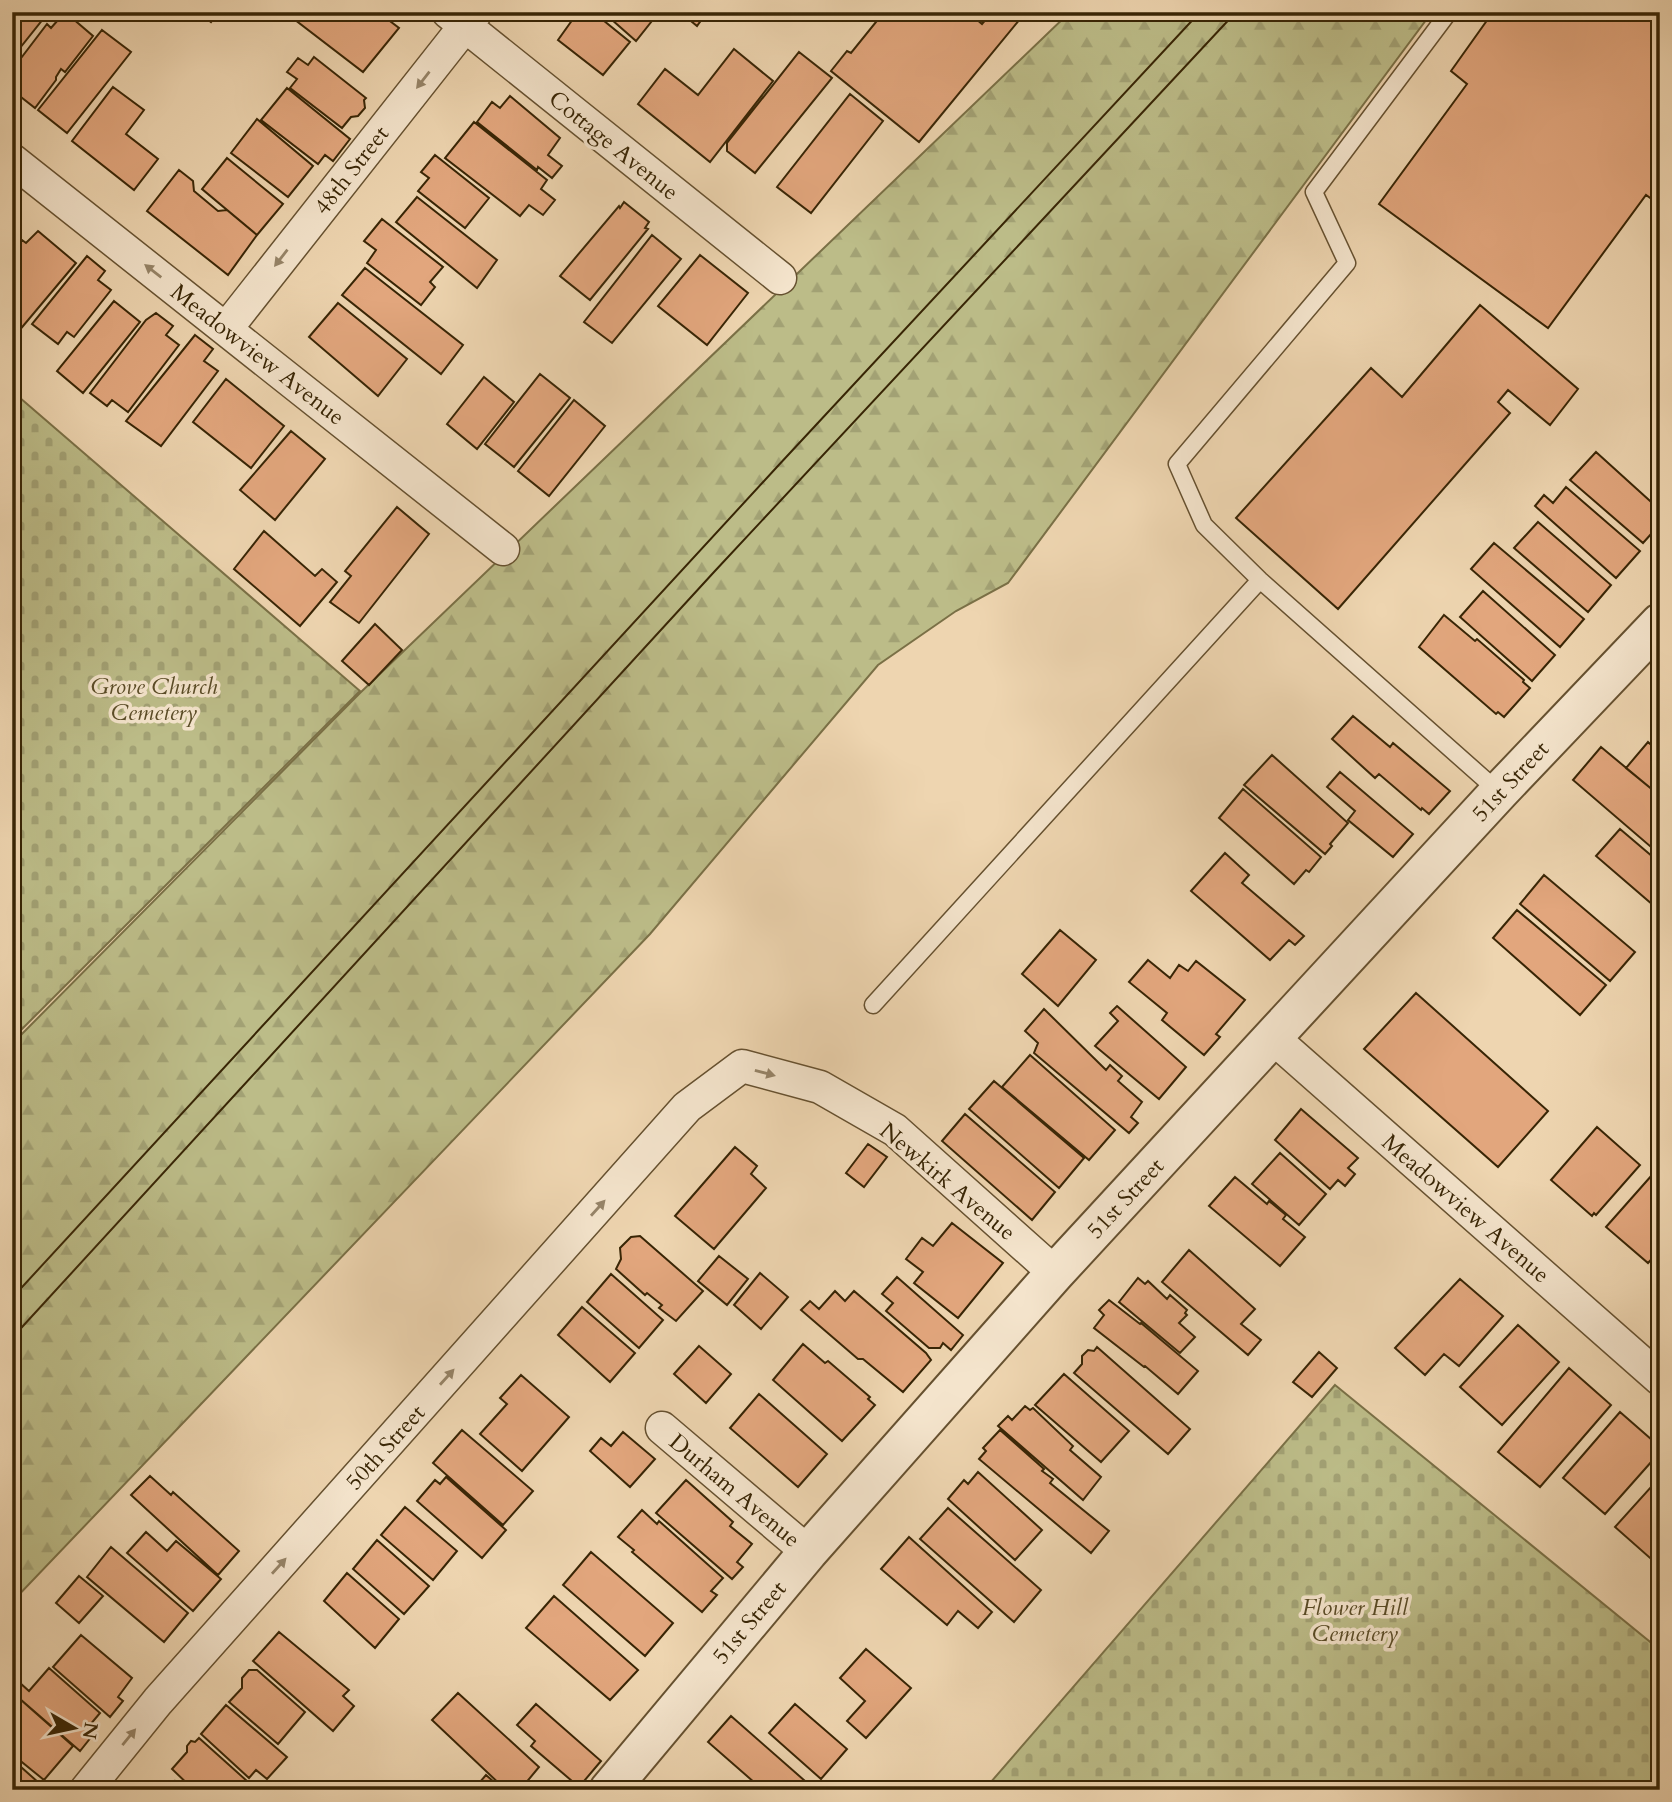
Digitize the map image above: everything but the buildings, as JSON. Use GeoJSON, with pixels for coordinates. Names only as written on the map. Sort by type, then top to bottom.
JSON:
{"type":"FeatureCollection","features":[{"type":"Feature","properties":{"kind":"street","name":"Cottage Avenue"},"geometry":{"type":"LineString","coordinates":[[463,17],[780,278]]}},
{"type":"Feature","properties":{"kind":"street","name":"48th Street"},"geometry":{"type":"LineString","coordinates":[[226,329],[463,17]]}},
{"type":"Feature","properties":{"kind":"street","name":"Meadowview Avenue"},"geometry":{"type":"LineString","coordinates":[[12,160],[503,549]]}},
{"type":"Feature","properties":{"kind":"street","name":"51st Street"},"geometry":{"type":"LineString","coordinates":[[609,1790],[808,1552],[1055,1273],[1499,792],[1660,623]]}},
{"type":"Feature","properties":{"kind":"street","name":"Meadowview Avenue"},"geometry":{"type":"LineString","coordinates":[[1272,1037],[1660,1379]]}},
{"type":"Feature","properties":{"kind":"street","name":"Newkirk Avenue"},"geometry":{"type":"LineString","coordinates":[[687,1107],[742,1066],[820,1087],[895,1130],[1055,1273]]}},
{"type":"Feature","properties":{"kind":"street","name":"50th Street"},"geometry":{"type":"LineString","coordinates":[[86,1790],[158,1702],[687,1107]]}},
{"type":"Feature","properties":{"kind":"street","name":"Durham Avenue"},"geometry":{"type":"LineString","coordinates":[[662,1428],[808,1552]]}},
{"type":"Feature","properties":{"kind":"lane"},"geometry":{"type":"LineString","coordinates":[[1449,12],[1314,192],[1347,263],[1177,464],[1204,526],[1260,580],[1499,792]]}},
{"type":"Feature","properties":{"kind":"lane"},"geometry":{"type":"LineString","coordinates":[[873,1005],[1260,580]]}},
{"type":"Feature","properties":{"kind":"green space"},"geometry":{"type":"Polygon","coordinates":[[[1070,12],[1432,12],[1008,583],[956,611],[878,665],[650,934],[12,1602],[12,1044],[360,693],[1070,12]]]}},
{"type":"Feature","properties":{"kind":"green space","name":"Grove Church Cemetery"},"geometry":{"type":"Polygon","coordinates":[[[12,391],[360,691],[12,1039],[12,391]]]}},
{"type":"Feature","properties":{"kind":"green space","name":"Flower Hill Cemetery"},"geometry":{"type":"Polygon","coordinates":[[[1335,1385],[1660,1650],[1660,1790],[984,1790],[1335,1385]]]}},
{"type":"Feature","properties":{"kind":"tram line"},"geometry":{"type":"LineString","coordinates":[[12,1298],[1200,12]]}},
{"type":"Feature","properties":{"kind":"tram line"},"geometry":{"type":"LineString","coordinates":[[12,1338],[714,572],[1236,12]]}}]}
